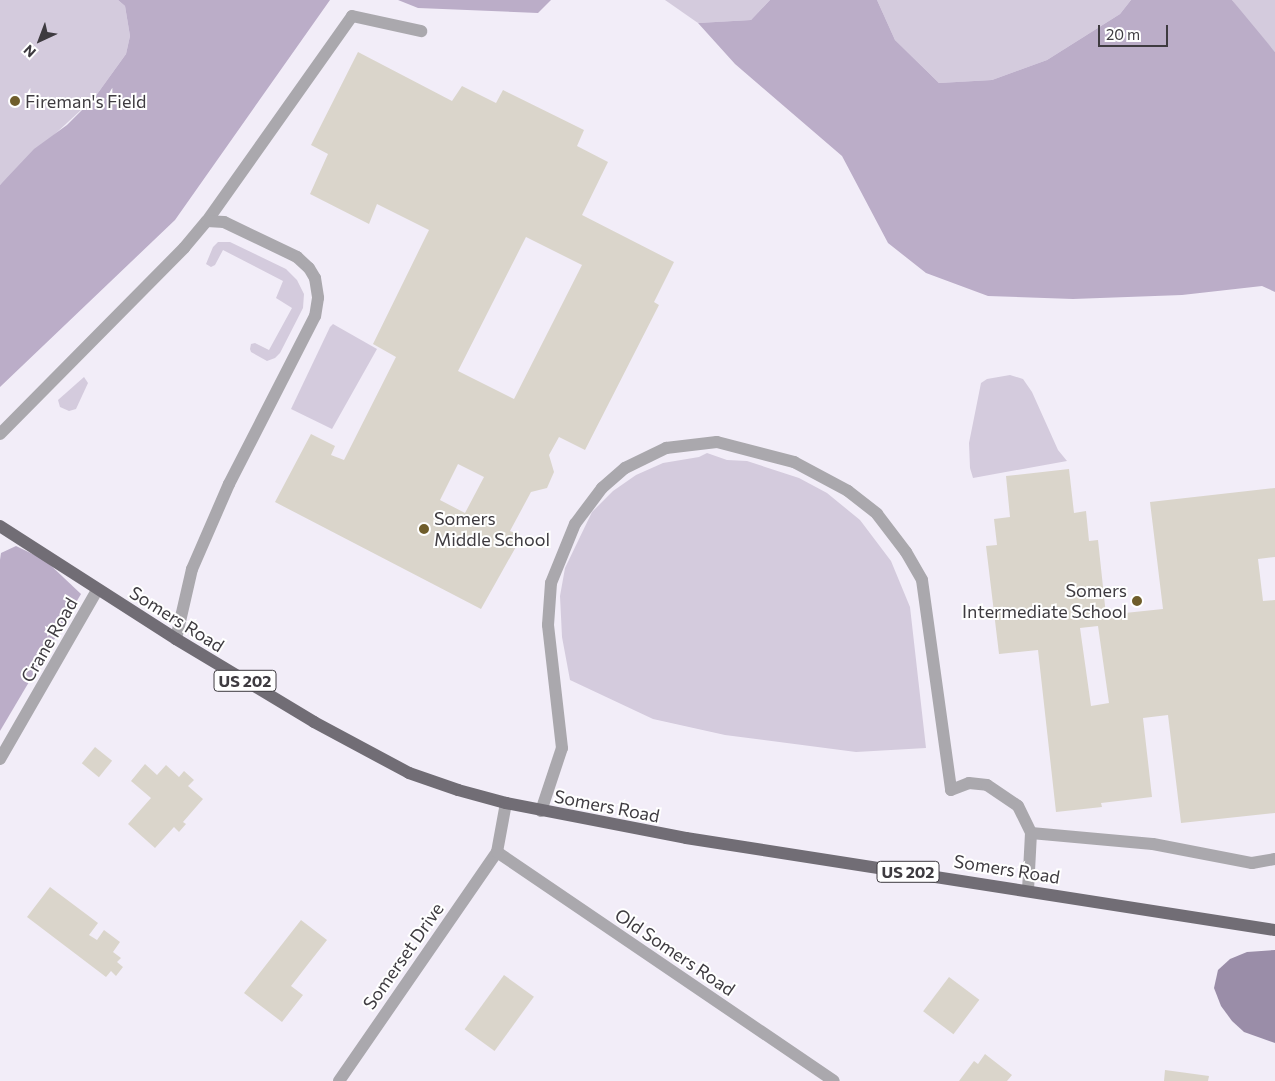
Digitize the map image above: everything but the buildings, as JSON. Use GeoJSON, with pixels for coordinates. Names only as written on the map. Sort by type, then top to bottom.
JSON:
{"type":"FeatureCollection","features":[{"type":"Feature","properties":{"kind":"main road","name":"Somers Road"},"geometry":{"type":"LineString","coordinates":[[0,526],[176,639],[366,752],[409,773],[506,803],[696,840],[1028,890],[1275,930]]}},
{"type":"Feature","properties":{"kind":"street"},"geometry":{"type":"LineString","coordinates":[[0,434],[184,248],[207,221],[352,16],[421,31]]}},
{"type":"Feature","properties":{"kind":"street"},"geometry":{"type":"LineString","coordinates":[[176,639],[192,569],[229,484],[315,316],[318,298],[315,278],[298,257],[224,222],[207,221]]}},
{"type":"Feature","properties":{"kind":"street"},"geometry":{"type":"LineString","coordinates":[[541,811],[562,748],[548,624],[551,584],[575,524],[602,488],[625,468],[666,448],[716,442],[794,462],[848,491],[877,514],[895,536],[922,580],[951,790],[969,783],[986,785],[1018,806],[1031,833],[1028,890]]}},
{"type":"Feature","properties":{"kind":"street","name":"Crane Road"},"geometry":{"type":"LineString","coordinates":[[0,759],[97,590]]}},
{"type":"Feature","properties":{"kind":"street"},"geometry":{"type":"LineString","coordinates":[[497,852],[506,803]]}},
{"type":"Feature","properties":{"kind":"street"},"geometry":{"type":"LineString","coordinates":[[1031,833],[1154,844],[1252,863],[1275,859]]}},
{"type":"Feature","properties":{"kind":"street","name":"Somerset Drive"},"geometry":{"type":"LineString","coordinates":[[339,1081],[497,852]]}},
{"type":"Feature","properties":{"kind":"street","name":"Old Somers Road"},"geometry":{"type":"LineString","coordinates":[[497,852],[834,1081]]}},
{"type":"Feature","properties":{"kind":"shaded area"},"geometry":{"type":"Polygon","coordinates":[[[0,0],[118,0],[125,6],[130,36],[126,54],[95,97],[0,185],[0,0]]]}},
{"type":"Feature","properties":{"kind":"shaded area"},"geometry":{"type":"Polygon","coordinates":[[[118,0],[330,0],[175,220],[0,387],[0,185],[34,149],[67,125],[95,97],[126,54],[130,36],[125,6],[118,0]]]}},
{"type":"Feature","properties":{"kind":"shaded area"},"geometry":{"type":"Polygon","coordinates":[[[398,0],[551,0],[538,13],[418,8],[398,0]]]}},
{"type":"Feature","properties":{"kind":"shaded area"},"geometry":{"type":"Polygon","coordinates":[[[665,0],[770,0],[751,20],[698,23],[665,0]]]}},
{"type":"Feature","properties":{"kind":"shaded area"},"geometry":{"type":"Polygon","coordinates":[[[770,0],[877,0],[895,40],[939,83],[992,80],[1047,60],[1120,14],[1131,0],[1232,0],[1275,52],[1275,292],[1262,286],[1182,295],[1073,299],[988,296],[926,273],[888,243],[842,156],[735,64],[698,23],[751,20],[770,0]]]}},
{"type":"Feature","properties":{"kind":"shaded area"},"geometry":{"type":"Polygon","coordinates":[[[877,0],[1131,0],[1120,14],[1047,60],[992,80],[939,83],[895,40],[877,0]]]}},
{"type":"Feature","properties":{"kind":"shaded area"},"geometry":{"type":"Polygon","coordinates":[[[1232,0],[1275,0],[1275,52],[1246,19],[1232,0]]]}},
{"type":"Feature","properties":{"kind":"shaded area"},"geometry":{"type":"Polygon","coordinates":[[[218,242],[230,242],[286,269],[297,280],[304,294],[303,308],[280,353],[275,358],[267,361],[251,352],[250,349],[251,344],[255,343],[269,350],[292,308],[276,298],[283,281],[223,250],[215,265],[211,267],[206,264],[213,247],[218,242]]]}},
{"type":"Feature","properties":{"kind":"shaded area"},"geometry":{"type":"Polygon","coordinates":[[[333,324],[377,349],[332,429],[291,409],[333,324]]]}},
{"type":"Feature","properties":{"kind":"shaded area"},"geometry":{"type":"Polygon","coordinates":[[[1010,375],[1023,379],[1032,392],[1058,450],[1067,461],[973,478],[970,468],[969,443],[981,383],[987,379],[1010,375]]]}},
{"type":"Feature","properties":{"kind":"shaded area"},"geometry":{"type":"Polygon","coordinates":[[[84,377],[88,383],[76,409],[69,411],[60,407],[58,400],[84,377]]]}},
{"type":"Feature","properties":{"kind":"shaded area"},"geometry":{"type":"Polygon","coordinates":[[[707,453],[727,460],[747,461],[799,478],[827,493],[860,520],[891,561],[910,607],[926,748],[856,752],[725,735],[653,719],[570,680],[562,637],[560,596],[565,568],[592,512],[613,491],[636,475],[663,463],[699,457],[707,453]]]}},
{"type":"Feature","properties":{"kind":"shaded area"},"geometry":{"type":"Polygon","coordinates":[[[16,546],[45,560],[81,594],[0,731],[0,560],[1,553],[16,546]]]}},
{"type":"Feature","properties":{"kind":"shaded area"},"geometry":{"type":"Polygon","coordinates":[[[1275,950],[1275,1043],[1244,1032],[1232,1021],[1221,1006],[1214,988],[1218,970],[1230,959],[1247,952],[1275,950]]]}},
{"type":"Feature","properties":{"kind":"place","name":"Fireman's Field"},"geometry":{"type":"Point","coordinates":[15,101]}},
{"type":"Feature","properties":{"kind":"place","name":"Somers Middle School"},"geometry":{"type":"Point","coordinates":[424,529]}},
{"type":"Feature","properties":{"kind":"place","name":"Somers Intermediate School"},"geometry":{"type":"Point","coordinates":[1137,601]}}]}
